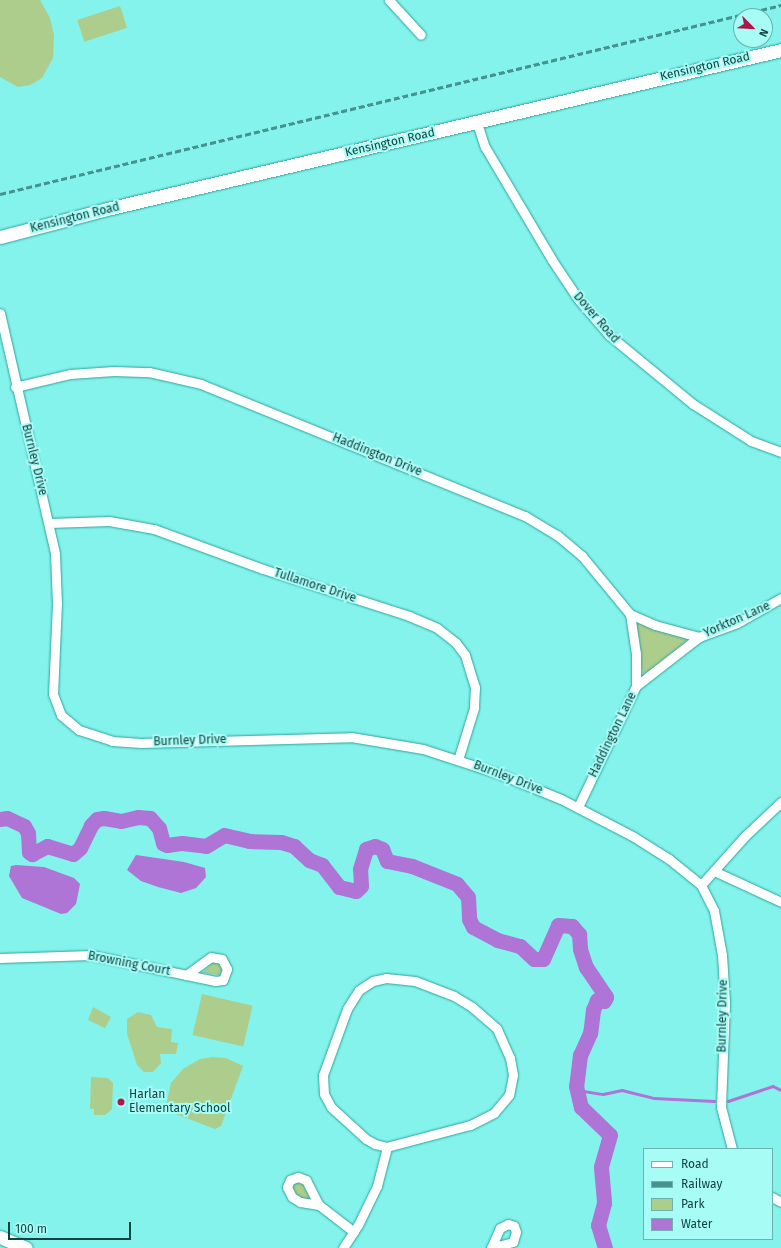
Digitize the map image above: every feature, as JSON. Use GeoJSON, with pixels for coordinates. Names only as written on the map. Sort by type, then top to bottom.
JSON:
{"type":"FeatureCollection","features":[{"type":"Feature","properties":{"kind":"street"},"geometry":{"type":"LineString","coordinates":[[389,0],[421,35]]}},
{"type":"Feature","properties":{"kind":"street","name":"Kensington Road"},"geometry":{"type":"LineString","coordinates":[[0,236],[107,209],[477,123],[781,50]]}},
{"type":"Feature","properties":{"kind":"street","name":"Dover Road"},"geometry":{"type":"LineString","coordinates":[[477,123],[485,147],[506,183],[571,289],[598,323],[640,364],[693,404],[751,441],[781,452]]}},
{"type":"Feature","properties":{"kind":"street","name":"Burnley Drive"},"geometry":{"type":"LineString","coordinates":[[0,313],[15,387],[49,523],[55,554],[57,604],[52,694],[61,715],[79,730],[112,741],[141,743],[352,737],[423,749],[458,760],[578,807],[663,855],[690,874],[702,885],[714,911],[722,955],[725,1010],[721,1107],[732,1148]]}},
{"type":"Feature","properties":{"kind":"street","name":"Haddington Drive"},"geometry":{"type":"LineString","coordinates":[[15,387],[70,374],[114,371],[149,372],[201,384],[478,496],[544,525],[591,565],[630,614],[655,625],[699,637]]}},
{"type":"Feature","properties":{"kind":"street","name":"Tullamore Drive"},"geometry":{"type":"LineString","coordinates":[[49,523],[109,521],[154,528],[257,567],[409,616],[437,628],[456,643],[465,655],[475,687],[474,708],[458,760]]}},
{"type":"Feature","properties":{"kind":"street","name":"Yorkton Lane"},"geometry":{"type":"LineString","coordinates":[[636,686],[699,637],[737,623],[781,598]]}},
{"type":"Feature","properties":{"kind":"street","name":"Haddington Lane"},"geometry":{"type":"LineString","coordinates":[[578,807],[636,686],[636,654],[630,614]]}},
{"type":"Feature","properties":{"kind":"street"},"geometry":{"type":"LineString","coordinates":[[702,885],[781,802]]}},
{"type":"Feature","properties":{"kind":"street"},"geometry":{"type":"LineString","coordinates":[[714,871],[776,901],[781,908]]}},
{"type":"Feature","properties":{"kind":"street","name":"Browning Court"},"geometry":{"type":"LineString","coordinates":[[0,958],[90,955],[186,975]]}},
{"type":"Feature","properties":{"kind":"street"},"geometry":{"type":"LineString","coordinates":[[399,978],[454,996],[481,1014],[502,1039],[510,1058],[513,1075],[506,1101],[487,1118],[470,1125],[387,1147],[375,1144],[366,1138],[337,1113],[326,1099],[323,1082],[338,1030],[355,994],[373,981],[399,978]]}},
{"type":"Feature","properties":{"kind":"street"},"geometry":{"type":"LineString","coordinates":[[343,1248],[354,1232],[379,1182],[387,1147]]}},
{"type":"Feature","properties":{"kind":"street"},"geometry":{"type":"LineString","coordinates":[[319,1205],[354,1232]]}},
{"type":"Feature","properties":{"kind":"street"},"geometry":{"type":"LineString","coordinates":[[0,1237],[26,1248]]}},
{"type":"Feature","properties":{"kind":"green space"},"geometry":{"type":"Polygon","coordinates":[[[0,0],[40,0],[50,18],[54,35],[53,58],[42,78],[30,85],[18,87],[0,77],[0,0]]]}},
{"type":"Feature","properties":{"kind":"green space"},"geometry":{"type":"Polygon","coordinates":[[[120,6],[127,28],[84,42],[77,20],[120,6]]]}},
{"type":"Feature","properties":{"kind":"green space"},"geometry":{"type":"Polygon","coordinates":[[[636,622],[686,638],[687,643],[643,676],[636,622]]]}},
{"type":"Feature","properties":{"kind":"green space"},"geometry":{"type":"Polygon","coordinates":[[[214,962],[220,964],[222,969],[220,975],[202,973],[214,962]]]}},
{"type":"Feature","properties":{"kind":"green space"},"geometry":{"type":"Polygon","coordinates":[[[202,994],[253,1006],[243,1047],[193,1035],[202,994]]]}},
{"type":"Feature","properties":{"kind":"green space"},"geometry":{"type":"Polygon","coordinates":[[[93,1007],[111,1017],[105,1028],[88,1020],[93,1007]]]}},
{"type":"Feature","properties":{"kind":"green space"},"geometry":{"type":"Polygon","coordinates":[[[138,1012],[151,1015],[157,1027],[172,1029],[171,1042],[178,1043],[176,1054],[160,1054],[161,1063],[153,1072],[144,1072],[137,1065],[127,1034],[127,1019],[138,1012]]]}},
{"type":"Feature","properties":{"kind":"green space"},"geometry":{"type":"Polygon","coordinates":[[[212,1057],[226,1058],[243,1066],[221,1126],[215,1129],[165,1110],[171,1083],[183,1069],[200,1059],[212,1057]]]}},
{"type":"Feature","properties":{"kind":"green space"},"geometry":{"type":"Polygon","coordinates":[[[91,1077],[108,1078],[113,1083],[112,1109],[105,1115],[94,1115],[94,1109],[90,1109],[91,1077]]]}},
{"type":"Feature","properties":{"kind":"green space"},"geometry":{"type":"Polygon","coordinates":[[[295,1181],[303,1182],[313,1199],[304,1200],[292,1192],[295,1181]]]}},
{"type":"Feature","properties":{"kind":"water"},"geometry":{"type":"Polygon","coordinates":[[[136,855],[184,862],[205,868],[206,877],[196,888],[181,893],[158,887],[141,881],[127,870],[136,855]]]}},
{"type":"Feature","properties":{"kind":"water"},"geometry":{"type":"Polygon","coordinates":[[[11,866],[44,867],[74,878],[80,884],[76,904],[67,913],[61,914],[22,898],[9,876],[11,866]]]}},
{"type":"Feature","properties":{"kind":"waterway"},"geometry":{"type":"LineString","coordinates":[[0,819],[7,818],[24,826],[28,833],[29,852],[32,854],[47,846],[73,854],[80,848],[91,825],[97,819],[104,818],[121,821],[138,817],[150,818],[159,828],[163,843],[167,845],[182,843],[206,846],[224,835],[249,841],[281,842],[294,846],[309,860],[322,865],[339,887],[356,891],[361,886],[360,869],[366,849],[375,846],[382,849],[387,861],[412,866],[457,884],[468,897],[469,919],[473,927],[497,940],[520,946],[534,959],[543,959],[558,925],[572,926],[579,934],[580,949],[586,967],[606,997],[604,1001],[597,1000],[593,1010],[590,1033],[580,1055],[576,1086],[581,1107],[610,1135],[601,1167],[604,1203],[598,1225],[605,1248]]}},
{"type":"Feature","properties":{"kind":"waterway"},"geometry":{"type":"LineString","coordinates":[[728,1101],[773,1086],[781,1090]]}},
{"type":"Feature","properties":{"kind":"waterway"},"geometry":{"type":"LineString","coordinates":[[577,1090],[603,1094],[622,1090],[654,1098],[714,1101]]}},
{"type":"Feature","properties":{"kind":"railway"},"geometry":{"type":"LineString","coordinates":[[0,194],[781,5]]}},
{"type":"Feature","properties":{"kind":"place","name":"Harlan Elementary School"},"geometry":{"type":"Point","coordinates":[121,1102]}}]}
